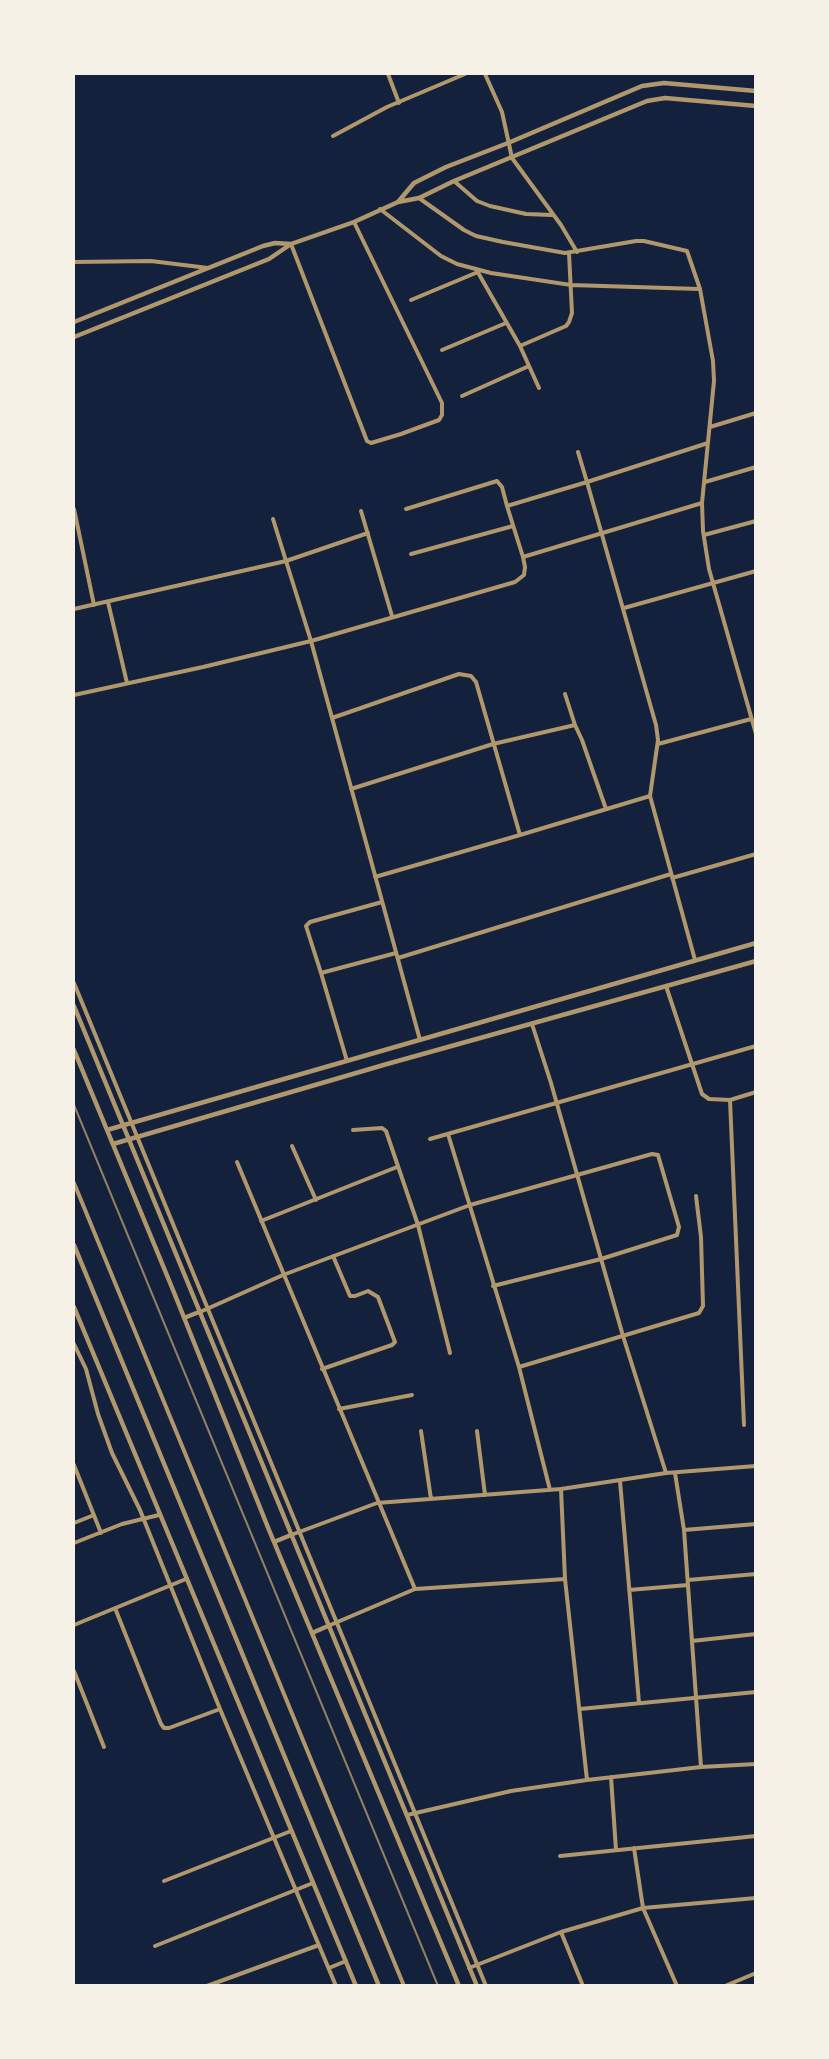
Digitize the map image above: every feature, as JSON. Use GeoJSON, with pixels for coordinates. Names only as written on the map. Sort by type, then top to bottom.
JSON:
{"type":"FeatureCollection","features":[{"type":"Feature","properties":{"kind":"street"},"geometry":{"type":"LineString","coordinates":[[388,74],[399,103]]}},
{"type":"Feature","properties":{"kind":"street"},"geometry":{"type":"LineString","coordinates":[[333,136],[399,103],[465,74]]}},
{"type":"Feature","properties":{"kind":"street"},"geometry":{"type":"LineString","coordinates":[[485,74],[502,112],[512,158],[577,252]]}},
{"type":"Feature","properties":{"kind":"street"},"geometry":{"type":"LineString","coordinates":[[398,202],[414,183],[446,167],[642,86],[664,83],[756,91]]}},
{"type":"Feature","properties":{"kind":"street"},"geometry":{"type":"LineString","coordinates":[[74,337],[269,259],[291,244],[354,222],[398,202],[419,198],[454,181],[647,101],[665,98],[756,106]]}},
{"type":"Feature","properties":{"kind":"street"},"geometry":{"type":"LineString","coordinates":[[454,181],[477,201],[490,206],[526,214],[553,215]]}},
{"type":"Feature","properties":{"kind":"street"},"geometry":{"type":"LineString","coordinates":[[419,198],[476,236],[569,253],[636,241],[687,251],[700,289],[713,361],[711,427],[702,503],[704,535],[713,583],[756,734]]}},
{"type":"Feature","properties":{"kind":"street"},"geometry":{"type":"LineString","coordinates":[[380,209],[441,256],[477,270],[571,285],[700,289]]}},
{"type":"Feature","properties":{"kind":"street"},"geometry":{"type":"LineString","coordinates":[[291,244],[367,441],[370,443],[401,434],[439,420],[442,416],[442,403],[354,222]]}},
{"type":"Feature","properties":{"kind":"street"},"geometry":{"type":"LineString","coordinates":[[74,322],[275,243],[291,244]]}},
{"type":"Feature","properties":{"kind":"street"},"geometry":{"type":"LineString","coordinates":[[520,346],[566,326],[572,314],[569,253]]}},
{"type":"Feature","properties":{"kind":"street"},"geometry":{"type":"LineString","coordinates":[[74,262],[151,261],[209,268]]}},
{"type":"Feature","properties":{"kind":"street"},"geometry":{"type":"LineString","coordinates":[[411,300],[477,270]]}},
{"type":"Feature","properties":{"kind":"street"},"geometry":{"type":"LineString","coordinates":[[477,270],[520,346],[539,388]]}},
{"type":"Feature","properties":{"kind":"street"},"geometry":{"type":"LineString","coordinates":[[442,350],[506,323]]}},
{"type":"Feature","properties":{"kind":"street"},"geometry":{"type":"LineString","coordinates":[[462,396],[529,366]]}},
{"type":"Feature","properties":{"kind":"street"},"geometry":{"type":"LineString","coordinates":[[711,427],[756,413]]}},
{"type":"Feature","properties":{"kind":"street"},"geometry":{"type":"LineString","coordinates":[[507,506],[708,443]]}},
{"type":"Feature","properties":{"kind":"street"},"geometry":{"type":"LineString","coordinates":[[578,452],[656,725],[658,744],[650,796],[695,960]]}},
{"type":"Feature","properties":{"kind":"street"},"geometry":{"type":"LineString","coordinates":[[704,482],[756,467]]}},
{"type":"Feature","properties":{"kind":"street"},"geometry":{"type":"LineString","coordinates":[[74,695],[311,642],[392,616],[519,581],[524,575],[523,557],[502,488],[497,481],[406,509]]}},
{"type":"Feature","properties":{"kind":"street"},"geometry":{"type":"LineString","coordinates":[[523,557],[702,503]]}},
{"type":"Feature","properties":{"kind":"street"},"geometry":{"type":"LineString","coordinates":[[74,509],[75,525],[94,605]]}},
{"type":"Feature","properties":{"kind":"street"},"geometry":{"type":"LineString","coordinates":[[361,510],[392,616]]}},
{"type":"Feature","properties":{"kind":"street"},"geometry":{"type":"LineString","coordinates":[[273,519],[311,642],[420,1040]]}},
{"type":"Feature","properties":{"kind":"street"},"geometry":{"type":"LineString","coordinates":[[704,535],[756,521]]}},
{"type":"Feature","properties":{"kind":"street"},"geometry":{"type":"LineString","coordinates":[[411,554],[513,526]]}},
{"type":"Feature","properties":{"kind":"street"},"geometry":{"type":"LineString","coordinates":[[74,609],[286,561],[368,533]]}},
{"type":"Feature","properties":{"kind":"street"},"geometry":{"type":"LineString","coordinates":[[624,608],[756,571]]}},
{"type":"Feature","properties":{"kind":"street"},"geometry":{"type":"LineString","coordinates":[[108,602],[127,684]]}},
{"type":"Feature","properties":{"kind":"street"},"geometry":{"type":"LineString","coordinates":[[332,718],[459,674],[471,676],[476,682],[519,835]]}},
{"type":"Feature","properties":{"kind":"street"},"geometry":{"type":"LineString","coordinates":[[565,693],[606,809]]}},
{"type":"Feature","properties":{"kind":"street"},"geometry":{"type":"LineString","coordinates":[[658,744],[751,719]]}},
{"type":"Feature","properties":{"kind":"street"},"geometry":{"type":"LineString","coordinates":[[351,789],[493,744],[575,725]]}},
{"type":"Feature","properties":{"kind":"street"},"geometry":{"type":"LineString","coordinates":[[375,877],[650,796]]}},
{"type":"Feature","properties":{"kind":"street"},"geometry":{"type":"LineString","coordinates":[[321,974],[397,955],[671,876],[756,854]]}},
{"type":"Feature","properties":{"kind":"street"},"geometry":{"type":"LineString","coordinates":[[347,1061],[306,926],[310,922],[382,902]]}},
{"type":"Feature","properties":{"kind":"street"},"geometry":{"type":"LineString","coordinates":[[107,1130],[756,943]]}},
{"type":"Feature","properties":{"kind":"street"},"geometry":{"type":"LineString","coordinates":[[113,1144],[756,961]]}},
{"type":"Feature","properties":{"kind":"street"},"geometry":{"type":"LineString","coordinates":[[74,983],[486,1986]]}},
{"type":"Feature","properties":{"kind":"street"},"geometry":{"type":"LineString","coordinates":[[666,986],[691,1064],[704,1096],[709,1099],[730,1100],[756,1092]]}},
{"type":"Feature","properties":{"kind":"street"},"geometry":{"type":"LineString","coordinates":[[74,1006],[477,1986]]}},
{"type":"Feature","properties":{"kind":"street"},"geometry":{"type":"LineString","coordinates":[[532,1024],[623,1336],[666,1473]]}},
{"type":"Feature","properties":{"kind":"street"},"geometry":{"type":"LineString","coordinates":[[430,1140],[756,1046]]}},
{"type":"Feature","properties":{"kind":"street"},"geometry":{"type":"LineString","coordinates":[[74,1050],[274,1542],[459,1986]]}},
{"type":"Feature","properties":{"kind":"street"},"geometry":{"type":"LineString","coordinates":[[730,1100],[744,1425]]}},
{"type":"Feature","properties":{"kind":"street"},"geometry":{"type":"LineString","coordinates":[[353,1130],[382,1128],[386,1131],[418,1225],[450,1353]]}},
{"type":"Feature","properties":{"kind":"street"},"geometry":{"type":"LineString","coordinates":[[448,1134],[519,1367],[550,1490]]}},
{"type":"Feature","properties":{"kind":"street"},"geometry":{"type":"LineString","coordinates":[[292,1146],[316,1200]]}},
{"type":"Feature","properties":{"kind":"street"},"geometry":{"type":"LineString","coordinates":[[184,1318],[284,1275],[470,1205],[652,1154],[660,1159],[679,1227],[677,1235],[601,1259],[493,1286]]}},
{"type":"Feature","properties":{"kind":"street"},"geometry":{"type":"LineString","coordinates":[[237,1162],[377,1503],[415,1589]]}},
{"type":"Feature","properties":{"kind":"street"},"geometry":{"type":"LineString","coordinates":[[261,1221],[397,1167]]}},
{"type":"Feature","properties":{"kind":"street"},"geometry":{"type":"LineString","coordinates":[[74,1183],[404,1986]]}},
{"type":"Feature","properties":{"kind":"street"},"geometry":{"type":"LineString","coordinates":[[519,1367],[699,1313],[703,1306],[701,1237],[696,1196]]}},
{"type":"Feature","properties":{"kind":"street"},"geometry":{"type":"LineString","coordinates":[[74,1245],[379,1986]]}},
{"type":"Feature","properties":{"kind":"street"},"geometry":{"type":"LineString","coordinates":[[322,1369],[392,1345],[394,1342],[378,1297],[368,1291],[350,1296],[333,1256]]}},
{"type":"Feature","properties":{"kind":"street"},"geometry":{"type":"LineString","coordinates":[[74,1307],[356,1986]]}},
{"type":"Feature","properties":{"kind":"street"},"geometry":{"type":"LineString","coordinates":[[74,1344],[86,1369],[112,1454],[140,1510],[336,1986]]}},
{"type":"Feature","properties":{"kind":"street"},"geometry":{"type":"LineString","coordinates":[[339,1409],[412,1395]]}},
{"type":"Feature","properties":{"kind":"street"},"geometry":{"type":"LineString","coordinates":[[421,1431],[431,1499]]}},
{"type":"Feature","properties":{"kind":"street"},"geometry":{"type":"LineString","coordinates":[[477,1431],[485,1495]]}},
{"type":"Feature","properties":{"kind":"street"},"geometry":{"type":"LineString","coordinates":[[74,1465],[101,1533]]}},
{"type":"Feature","properties":{"kind":"street"},"geometry":{"type":"LineString","coordinates":[[274,1542],[377,1503],[561,1489],[666,1473],[756,1466]]}},
{"type":"Feature","properties":{"kind":"street"},"geometry":{"type":"LineString","coordinates":[[675,1473],[684,1530],[701,1767]]}},
{"type":"Feature","properties":{"kind":"street"},"geometry":{"type":"LineString","coordinates":[[620,1481],[639,1703]]}},
{"type":"Feature","properties":{"kind":"street"},"geometry":{"type":"LineString","coordinates":[[561,1489],[565,1579],[587,1780]]}},
{"type":"Feature","properties":{"kind":"street"},"geometry":{"type":"LineString","coordinates":[[74,1523],[94,1515]]}},
{"type":"Feature","properties":{"kind":"street"},"geometry":{"type":"LineString","coordinates":[[74,1544],[159,1515]]}},
{"type":"Feature","properties":{"kind":"street"},"geometry":{"type":"LineString","coordinates":[[684,1530],[756,1524]]}},
{"type":"Feature","properties":{"kind":"street"},"geometry":{"type":"LineString","coordinates":[[629,1590],[756,1574]]}},
{"type":"Feature","properties":{"kind":"street"},"geometry":{"type":"LineString","coordinates":[[74,1624],[186,1579]]}},
{"type":"Feature","properties":{"kind":"street"},"geometry":{"type":"LineString","coordinates":[[312,1633],[415,1589],[565,1579]]}},
{"type":"Feature","properties":{"kind":"street"},"geometry":{"type":"LineString","coordinates":[[115,1608],[164,1728],[220,1709]]}},
{"type":"Feature","properties":{"kind":"street"},"geometry":{"type":"LineString","coordinates":[[692,1641],[756,1634]]}},
{"type":"Feature","properties":{"kind":"street"},"geometry":{"type":"LineString","coordinates":[[74,1671],[104,1747]]}},
{"type":"Feature","properties":{"kind":"street"},"geometry":{"type":"LineString","coordinates":[[74,1692],[81,1688]]}},
{"type":"Feature","properties":{"kind":"street"},"geometry":{"type":"LineString","coordinates":[[580,1709],[756,1692]]}},
{"type":"Feature","properties":{"kind":"street"},"geometry":{"type":"LineString","coordinates":[[406,1815],[511,1791],[701,1767],[756,1764]]}},
{"type":"Feature","properties":{"kind":"street"},"geometry":{"type":"LineString","coordinates":[[611,1777],[616,1850]]}},
{"type":"Feature","properties":{"kind":"street"},"geometry":{"type":"LineString","coordinates":[[164,1881],[291,1831]]}},
{"type":"Feature","properties":{"kind":"street"},"geometry":{"type":"LineString","coordinates":[[560,1856],[756,1836]]}},
{"type":"Feature","properties":{"kind":"street"},"geometry":{"type":"LineString","coordinates":[[634,1848],[643,1908],[677,1986]]}},
{"type":"Feature","properties":{"kind":"street"},"geometry":{"type":"LineString","coordinates":[[155,1946],[313,1883]]}},
{"type":"Feature","properties":{"kind":"street"},"geometry":{"type":"LineString","coordinates":[[470,1968],[561,1932],[643,1908],[756,1898]]}},
{"type":"Feature","properties":{"kind":"street"},"geometry":{"type":"LineString","coordinates":[[561,1932],[583,1986]]}},
{"type":"Feature","properties":{"kind":"street"},"geometry":{"type":"LineString","coordinates":[[207,1986],[319,1945]]}},
{"type":"Feature","properties":{"kind":"street"},"geometry":{"type":"LineString","coordinates":[[329,1968],[346,1960]]}},
{"type":"Feature","properties":{"kind":"street"},"geometry":{"type":"LineString","coordinates":[[725,1986],[756,1973]]}},
{"type":"Feature","properties":{"kind":"railway"},"geometry":{"type":"LineString","coordinates":[[74,1105],[438,1986]]}}]}
